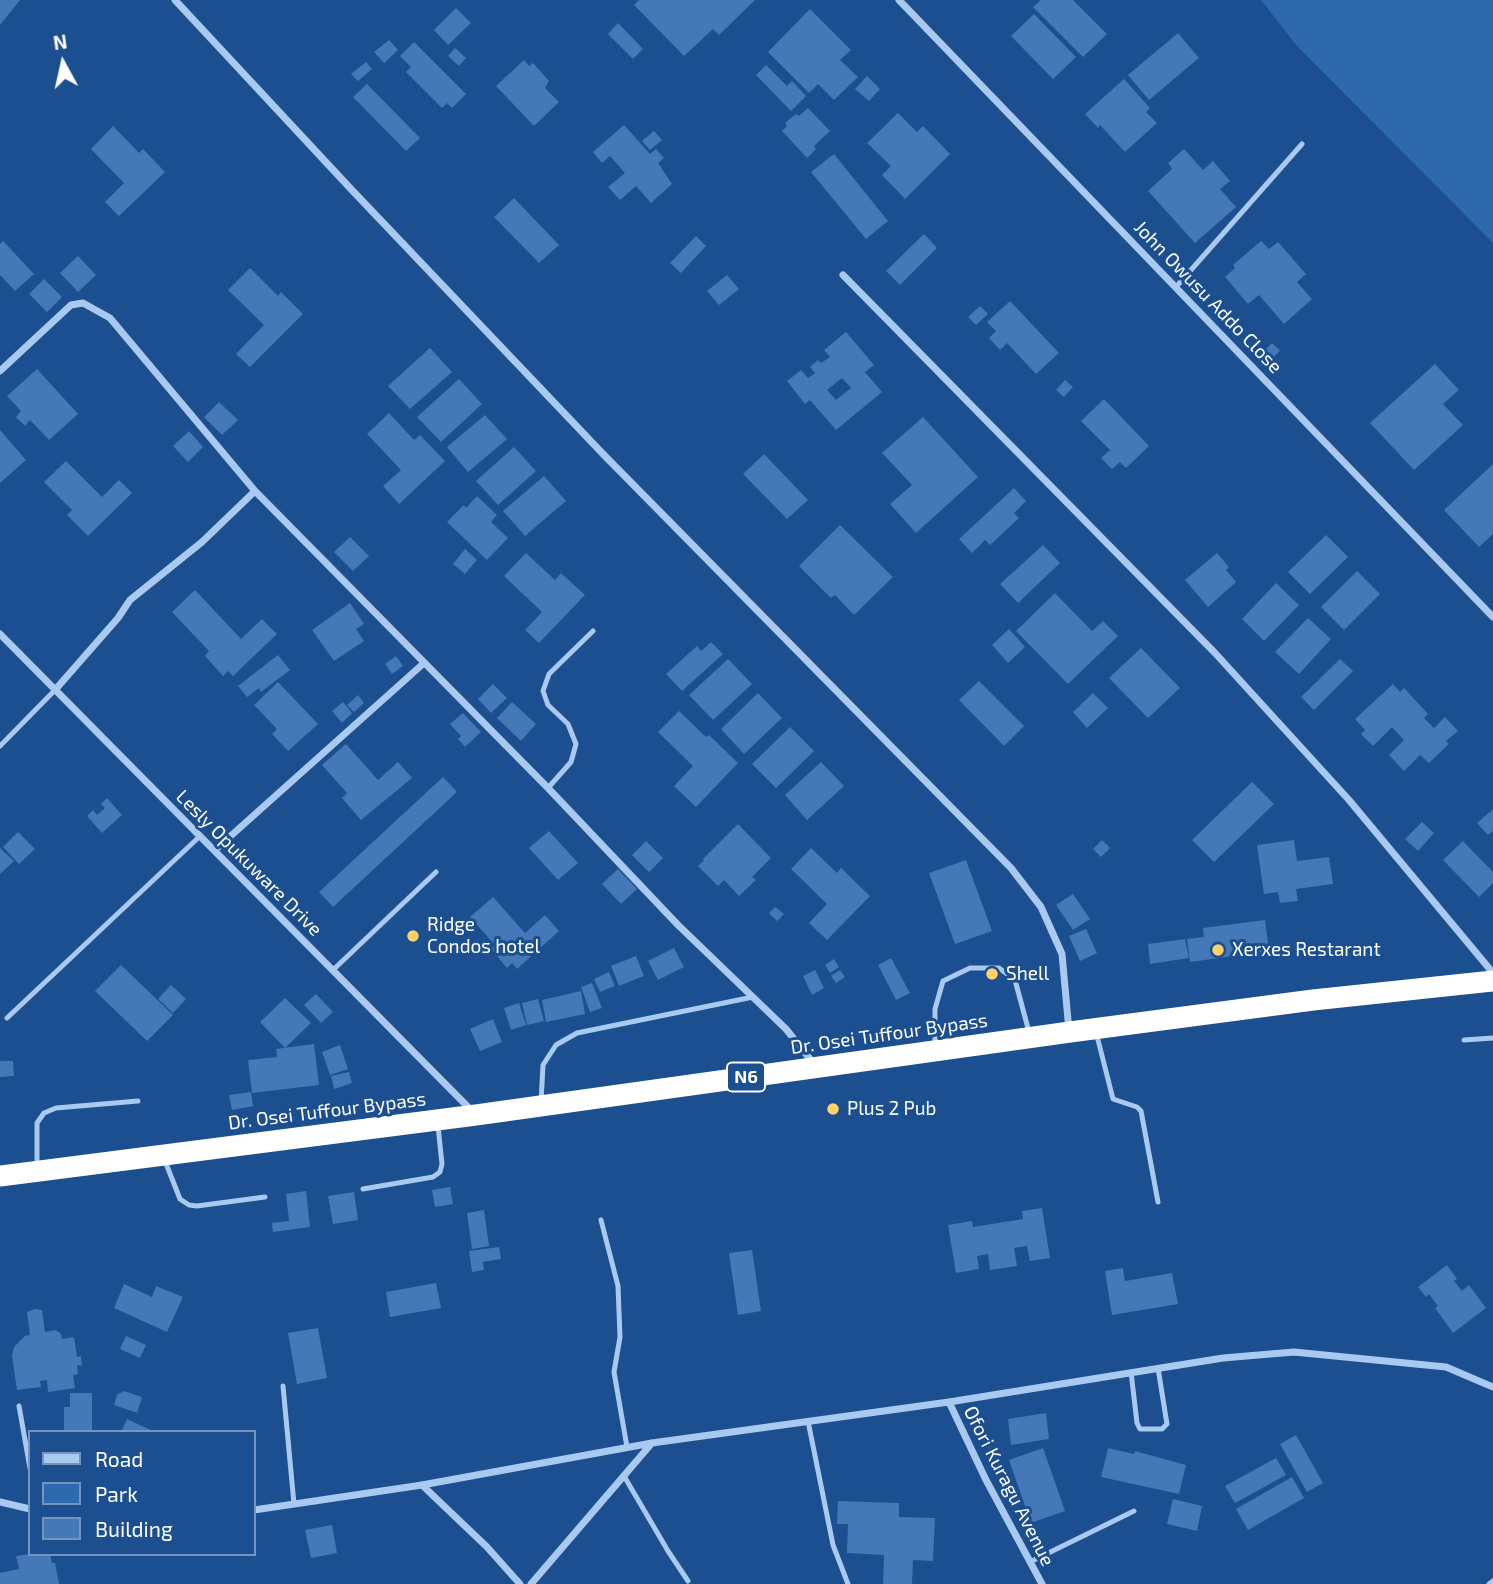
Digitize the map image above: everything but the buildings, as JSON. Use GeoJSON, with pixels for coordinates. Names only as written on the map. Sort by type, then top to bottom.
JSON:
{"type":"FeatureCollection","features":[{"type":"Feature","properties":{"kind":"highway","name":"Dr. Osei Tuffour Bypass"},"geometry":{"type":"LineString","coordinates":[[0,1176],[476,1115],[1312,1000],[1493,981]]}},
{"type":"Feature","properties":{"kind":"street"},"geometry":{"type":"LineString","coordinates":[[176,0],[350,188],[595,445],[1011,868],[1041,907],[1062,954],[1070,1032]]}},
{"type":"Feature","properties":{"kind":"street","name":"John Owusu Addo Close"},"geometry":{"type":"LineString","coordinates":[[899,0],[1493,617]]}},
{"type":"Feature","properties":{"kind":"street"},"geometry":{"type":"LineString","coordinates":[[843,275],[1215,653],[1349,800],[1493,973]]}},
{"type":"Feature","properties":{"kind":"street"},"geometry":{"type":"LineString","coordinates":[[0,371],[71,305],[83,303],[110,318],[255,491],[548,788],[678,925],[786,1029],[816,1068]]}},
{"type":"Feature","properties":{"kind":"street"},"geometry":{"type":"LineString","coordinates":[[55,690],[118,618],[130,600],[202,542],[255,491]]}},
{"type":"Feature","properties":{"kind":"street","name":"Lesly Opukuware Drive"},"geometry":{"type":"LineString","coordinates":[[0,634],[476,1115]]}},
{"type":"Feature","properties":{"kind":"street"},"geometry":{"type":"LineString","coordinates":[[215,850],[424,663]]}},
{"type":"Feature","properties":{"kind":"street"},"geometry":{"type":"LineString","coordinates":[[256,1510],[422,1485],[652,1443],[949,1402],[1223,1357],[1294,1352],[1446,1367],[1493,1387]]}},
{"type":"Feature","properties":{"kind":"street","name":"Ofori Kuragu Avenue"},"geometry":{"type":"LineString","coordinates":[[949,1402],[986,1480],[1042,1584]]}},
{"type":"Feature","properties":{"kind":"street"},"geometry":{"type":"LineString","coordinates":[[531,1584],[652,1443]]}},
{"type":"Feature","properties":{"kind":"street"},"geometry":{"type":"LineString","coordinates":[[422,1485],[487,1547],[520,1584]]}},
{"type":"Feature","properties":{"kind":"street"},"geometry":{"type":"LineString","coordinates":[[0,1502],[28,1508]]}},
{"type":"Feature","properties":{"kind":"lane"},"geometry":{"type":"LineString","coordinates":[[1176,287],[1302,144]]}},
{"type":"Feature","properties":{"kind":"lane"},"geometry":{"type":"LineString","coordinates":[[548,788],[571,762],[576,744],[568,724],[548,705],[543,691],[549,674],[593,631]]}},
{"type":"Feature","properties":{"kind":"lane"},"geometry":{"type":"LineString","coordinates":[[0,746],[55,690]]}},
{"type":"Feature","properties":{"kind":"lane"},"geometry":{"type":"LineString","coordinates":[[7,1018],[200,837]]}},
{"type":"Feature","properties":{"kind":"lane"},"geometry":{"type":"LineString","coordinates":[[333,970],[436,872]]}},
{"type":"Feature","properties":{"kind":"lane"},"geometry":{"type":"LineString","coordinates":[[936,1051],[935,1009],[943,981],[970,968],[999,968],[1015,980],[1030,1037]]}},
{"type":"Feature","properties":{"kind":"lane"},"geometry":{"type":"LineString","coordinates":[[540,1105],[543,1065],[556,1045],[577,1033],[753,998]]}},
{"type":"Feature","properties":{"kind":"lane"},"geometry":{"type":"LineString","coordinates":[[1096,1029],[1113,1099],[1137,1107],[1140,1111],[1158,1202]]}},
{"type":"Feature","properties":{"kind":"lane"},"geometry":{"type":"LineString","coordinates":[[1464,1040],[1493,1038]]}},
{"type":"Feature","properties":{"kind":"lane"},"geometry":{"type":"LineString","coordinates":[[37,1172],[37,1123],[44,1113],[55,1108],[138,1101]]}},
{"type":"Feature","properties":{"kind":"lane"},"geometry":{"type":"LineString","coordinates":[[363,1189],[433,1177],[440,1172],[442,1164],[437,1119]]}},
{"type":"Feature","properties":{"kind":"lane"},"geometry":{"type":"LineString","coordinates":[[163,1155],[180,1199],[188,1205],[265,1197]]}},
{"type":"Feature","properties":{"kind":"lane"},"geometry":{"type":"LineString","coordinates":[[601,1220],[618,1286],[620,1337],[614,1371],[627,1447]]}},
{"type":"Feature","properties":{"kind":"lane"},"geometry":{"type":"LineString","coordinates":[[1131,1372],[1140,1429],[1162,1429],[1167,1424],[1158,1368]]}},
{"type":"Feature","properties":{"kind":"lane"},"geometry":{"type":"LineString","coordinates":[[283,1387],[294,1504]]}},
{"type":"Feature","properties":{"kind":"lane"},"geometry":{"type":"LineString","coordinates":[[19,1406],[28,1457]]}},
{"type":"Feature","properties":{"kind":"lane"},"geometry":{"type":"LineString","coordinates":[[808,1421],[833,1545],[848,1584]]}},
{"type":"Feature","properties":{"kind":"lane"},"geometry":{"type":"LineString","coordinates":[[624,1476],[688,1581]]}},
{"type":"Feature","properties":{"kind":"lane"},"geometry":{"type":"LineString","coordinates":[[1030,1562],[1134,1511]]}},
{"type":"Feature","properties":{"kind":"green space"},"geometry":{"type":"Polygon","coordinates":[[[1261,0],[1493,0],[1493,243],[1296,45],[1261,0]]]}},
{"type":"Feature","properties":{"kind":"place","name":"Ridge Condos hotel"},"geometry":{"type":"Point","coordinates":[413,936]}},
{"type":"Feature","properties":{"kind":"place","name":"Xerxes Restarant"},"geometry":{"type":"Point","coordinates":[1218,950]}},
{"type":"Feature","properties":{"kind":"place","name":"Shell"},"geometry":{"type":"Point","coordinates":[992,974]}},
{"type":"Feature","properties":{"kind":"place","name":"Plus 2 Pub"},"geometry":{"type":"Point","coordinates":[833,1109]}}]}
